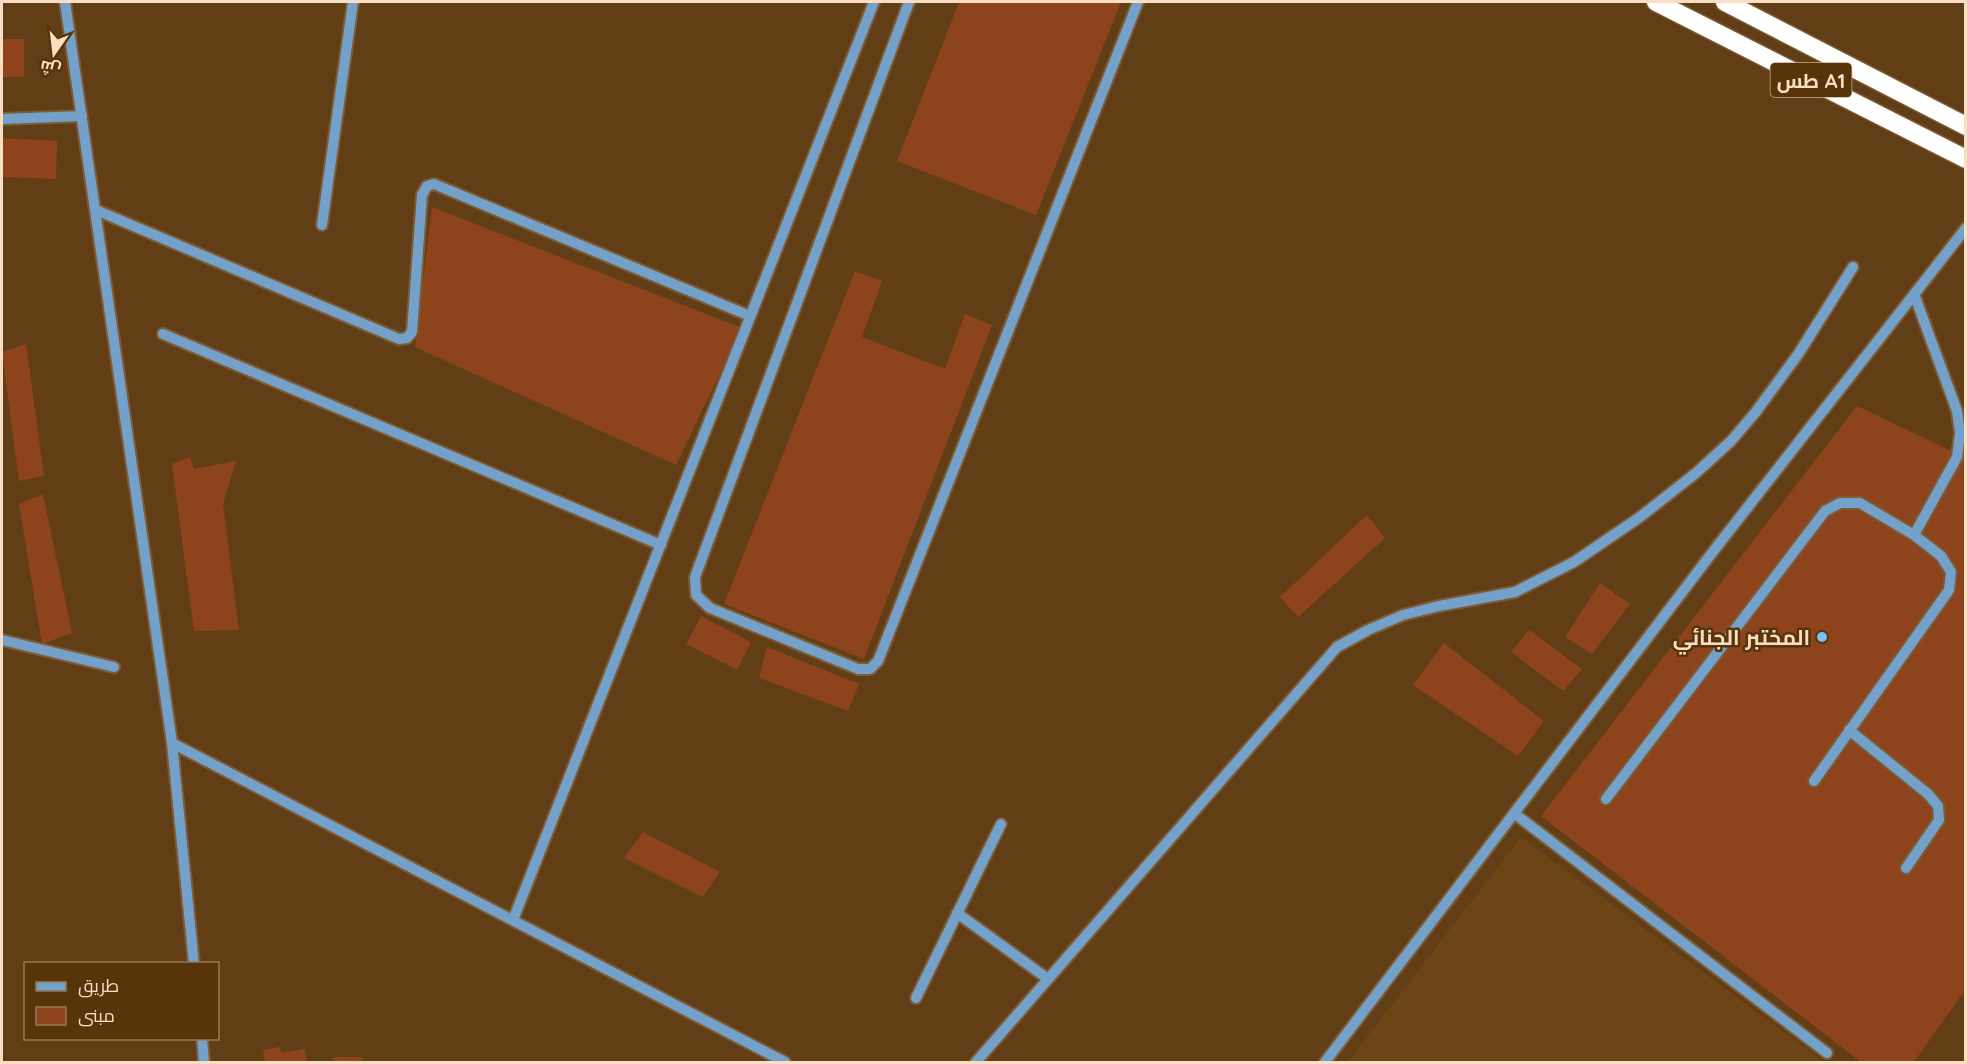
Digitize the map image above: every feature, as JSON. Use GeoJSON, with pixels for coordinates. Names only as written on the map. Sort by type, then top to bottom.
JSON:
{"type":"FeatureCollection","features":[{"type":"Feature","properties":{"kind":"highway","name":"طس A1"},"geometry":{"type":"LineString","coordinates":[[1656,2],[1963,152]]}},
{"type":"Feature","properties":{"kind":"highway","name":"طس A1"},"geometry":{"type":"LineString","coordinates":[[1725,2],[1748,7],[1965,126]]}},
{"type":"Feature","properties":{"kind":"street"},"geometry":{"type":"LineString","coordinates":[[65,2],[172,743],[194,962]]}},
{"type":"Feature","properties":{"kind":"street"},"geometry":{"type":"LineString","coordinates":[[322,225],[353,2]]}},
{"type":"Feature","properties":{"kind":"street"},"geometry":{"type":"LineString","coordinates":[[513,920],[874,2]]}},
{"type":"Feature","properties":{"kind":"street"},"geometry":{"type":"LineString","coordinates":[[909,2],[695,578],[696,595],[710,608],[858,669],[870,669],[878,661],[1138,2]]}},
{"type":"Feature","properties":{"kind":"street"},"geometry":{"type":"LineString","coordinates":[[2,119],[82,116]]}},
{"type":"Feature","properties":{"kind":"street"},"geometry":{"type":"LineString","coordinates":[[96,210],[399,339],[407,338],[412,332],[422,195],[427,186],[434,184],[750,316]]}},
{"type":"Feature","properties":{"kind":"street"},"geometry":{"type":"LineString","coordinates":[[1325,1062],[1715,549],[1965,228]]}},
{"type":"Feature","properties":{"kind":"street"},"geometry":{"type":"LineString","coordinates":[[976,1062],[1337,646],[1403,615],[1515,592],[1574,562],[1640,517],[1696,473],[1731,441],[1755,413],[1798,353],[1853,267]]}},
{"type":"Feature","properties":{"kind":"street"},"geometry":{"type":"LineString","coordinates":[[1914,294],[1957,411],[1960,433],[1957,457],[1914,535]]}},
{"type":"Feature","properties":{"kind":"street"},"geometry":{"type":"LineString","coordinates":[[163,334],[661,545]]}},
{"type":"Feature","properties":{"kind":"street"},"geometry":{"type":"LineString","coordinates":[[1606,799],[1825,511],[1840,503],[1860,503],[1914,535],[1941,556],[1951,572],[1949,590],[1814,781]]}},
{"type":"Feature","properties":{"kind":"street"},"geometry":{"type":"LineString","coordinates":[[2,640],[114,667]]}},
{"type":"Feature","properties":{"kind":"street"},"geometry":{"type":"LineString","coordinates":[[1849,730],[1928,794],[1938,806],[1939,820],[1906,868]]}},
{"type":"Feature","properties":{"kind":"street"},"geometry":{"type":"LineString","coordinates":[[172,743],[785,1062]]}},
{"type":"Feature","properties":{"kind":"street"},"geometry":{"type":"LineString","coordinates":[[1515,814],[1827,1053]]}},
{"type":"Feature","properties":{"kind":"street"},"geometry":{"type":"LineString","coordinates":[[916,998],[1001,824]]}},
{"type":"Feature","properties":{"kind":"street"},"geometry":{"type":"LineString","coordinates":[[957,913],[1048,979]]}},
{"type":"Feature","properties":{"kind":"street"},"geometry":{"type":"LineString","coordinates":[[202,1040],[204,1062]]}},
{"type":"Feature","properties":{"kind":"shaded area"},"geometry":{"type":"Polygon","coordinates":[[[1521,837],[1824,1062],[1348,1062],[1521,837]]]}},
{"type":"Feature","properties":{"kind":"building"},"geometry":{"type":"Polygon","coordinates":[[[959,2],[1121,2],[1036,215],[897,161],[959,2]]]}},
{"type":"Feature","properties":{"kind":"building"},"geometry":{"type":"Polygon","coordinates":[[[2,39],[24,39],[24,77],[2,77],[2,39]]]}},
{"type":"Feature","properties":{"kind":"building"},"geometry":{"type":"Polygon","coordinates":[[[2,138],[57,141],[56,179],[2,177],[2,138]]]}},
{"type":"Feature","properties":{"kind":"building"},"geometry":{"type":"Polygon","coordinates":[[[432,207],[742,328],[676,465],[415,347],[432,207]]]}},
{"type":"Feature","properties":{"kind":"building"},"geometry":{"type":"Polygon","coordinates":[[[855,271],[882,281],[862,337],[945,369],[965,314],[992,325],[864,659],[724,604],[855,271]]]}},
{"type":"Feature","properties":{"kind":"building"},"geometry":{"type":"Polygon","coordinates":[[[26,344],[44,476],[19,481],[2,352],[26,344]]]}},
{"type":"Feature","properties":{"kind":"building","name":"المختبر الجنائي"},"geometry":{"type":"Polygon","coordinates":[[[1857,406],[1966,458],[1966,989],[1914,1062],[1861,1062],[1541,816],[1857,406]]]}},
{"type":"Feature","properties":{"kind":"building"},"geometry":{"type":"Polygon","coordinates":[[[190,457],[194,469],[236,461],[223,504],[239,630],[194,631],[172,464],[190,457]]]}},
{"type":"Feature","properties":{"kind":"building"},"geometry":{"type":"Polygon","coordinates":[[[43,494],[72,633],[42,644],[19,504],[43,494]]]}},
{"type":"Feature","properties":{"kind":"building"},"geometry":{"type":"Polygon","coordinates":[[[1367,515],[1385,538],[1298,617],[1280,597],[1367,515]]]}},
{"type":"Feature","properties":{"kind":"building"},"geometry":{"type":"Polygon","coordinates":[[[1600,583],[1630,604],[1592,654],[1565,637],[1600,583]]]}},
{"type":"Feature","properties":{"kind":"building"},"geometry":{"type":"Polygon","coordinates":[[[701,616],[751,642],[737,670],[686,644],[701,616]]]}},
{"type":"Feature","properties":{"kind":"building"},"geometry":{"type":"Polygon","coordinates":[[[1529,630],[1582,669],[1563,691],[1511,652],[1529,630]]]}},
{"type":"Feature","properties":{"kind":"building"},"geometry":{"type":"Polygon","coordinates":[[[1444,643],[1544,721],[1518,756],[1413,685],[1444,643]]]}},
{"type":"Feature","properties":{"kind":"building"},"geometry":{"type":"Polygon","coordinates":[[[767,647],[859,684],[848,711],[759,678],[767,647]]]}},
{"type":"Feature","properties":{"kind":"building"},"geometry":{"type":"Polygon","coordinates":[[[643,832],[720,872],[703,897],[624,858],[643,832]]]}},
{"type":"Feature","properties":{"kind":"building"},"geometry":{"type":"Polygon","coordinates":[[[280,1047],[281,1053],[305,1049],[307,1062],[265,1062],[263,1050],[280,1047]]]}},
{"type":"Feature","properties":{"kind":"building"},"geometry":{"type":"Polygon","coordinates":[[[333,1057],[363,1057],[363,1062],[333,1062],[333,1057]]]}},
{"type":"Feature","properties":{"kind":"place","name":"المختبر الجنائي"},"geometry":{"type":"Point","coordinates":[1822,637]}}]}
